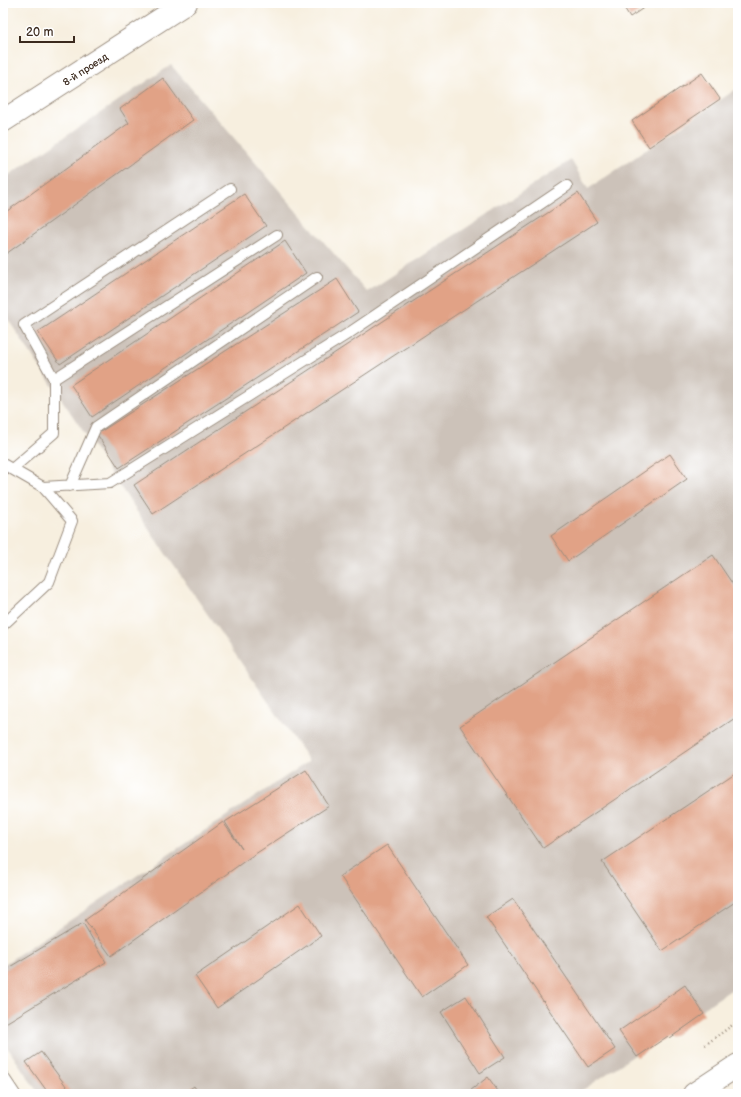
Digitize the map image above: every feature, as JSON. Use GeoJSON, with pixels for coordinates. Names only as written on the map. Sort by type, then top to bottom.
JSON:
{"type":"FeatureCollection","features":[{"type":"Feature","properties":{"kind":"street","name":"8-й проезд"},"geometry":{"type":"LineString","coordinates":[[3,121],[186,3]]}},
{"type":"Feature","properties":{"kind":"street"},"geometry":{"type":"LineString","coordinates":[[694,1094],[738,1065]]}},
{"type":"Feature","properties":{"kind":"lane"},"geometry":{"type":"LineString","coordinates":[[43,487],[110,483],[348,333],[567,186]]}},
{"type":"Feature","properties":{"kind":"lane"},"geometry":{"type":"LineString","coordinates":[[12,469],[54,433],[54,379],[24,325],[230,189]]}},
{"type":"Feature","properties":{"kind":"lane"},"geometry":{"type":"LineString","coordinates":[[54,379],[277,236]]}},
{"type":"Feature","properties":{"kind":"lane"},"geometry":{"type":"LineString","coordinates":[[70,486],[96,427],[317,277]]}},
{"type":"Feature","properties":{"kind":"lane"},"geometry":{"type":"LineString","coordinates":[[3,464],[43,487],[72,521],[49,582],[3,625]]}},
{"type":"Feature","properties":{"kind":"lane"},"geometry":{"type":"LineString","coordinates":[[3,1076],[15,1094]]}},
{"type":"Feature","properties":{"kind":"path"},"geometry":{"type":"LineString","coordinates":[[705,1045],[738,1021]]}},
{"type":"Feature","properties":{"kind":"shaded area"},"geometry":{"type":"Polygon","coordinates":[[[171,65],[367,292],[571,160],[588,189],[738,88],[738,985],[577,1094],[39,1094],[3,1041],[3,965],[309,761],[152,534],[3,312],[3,179],[171,65]]]}},
{"type":"Feature","properties":{"kind":"building"},"geometry":{"type":"Polygon","coordinates":[[[621,3],[651,3],[630,17],[621,3]]]}},
{"type":"Feature","properties":{"kind":"building"},"geometry":{"type":"Polygon","coordinates":[[[702,73],[720,99],[649,147],[632,121],[702,73]]]}},
{"type":"Feature","properties":{"kind":"building"},"geometry":{"type":"Polygon","coordinates":[[[163,78],[193,120],[3,256],[3,214],[129,123],[120,109],[163,78]]]}},
{"type":"Feature","properties":{"kind":"building"},"geometry":{"type":"Polygon","coordinates":[[[578,193],[597,222],[153,514],[134,485],[578,193]]]}},
{"type":"Feature","properties":{"kind":"building"},"geometry":{"type":"Polygon","coordinates":[[[244,194],[266,226],[60,364],[38,332],[244,194]]]}},
{"type":"Feature","properties":{"kind":"building"},"geometry":{"type":"Polygon","coordinates":[[[285,241],[306,273],[92,417],[71,385],[285,241]]]}},
{"type":"Feature","properties":{"kind":"building"},"geometry":{"type":"Polygon","coordinates":[[[337,279],[358,312],[119,468],[97,434],[337,279]]]}},
{"type":"Feature","properties":{"kind":"building"},"geometry":{"type":"Polygon","coordinates":[[[670,454],[687,479],[568,561],[551,536],[670,454]]]}},
{"type":"Feature","properties":{"kind":"building"},"geometry":{"type":"Polygon","coordinates":[[[713,555],[738,592],[738,716],[543,848],[460,726],[713,555]]]}},
{"type":"Feature","properties":{"kind":"building"},"geometry":{"type":"Polygon","coordinates":[[[306,770],[329,806],[249,858],[111,956],[85,920],[223,822],[242,849],[225,822],[306,770]]]}},
{"type":"Feature","properties":{"kind":"building"},"geometry":{"type":"Polygon","coordinates":[[[738,771],[738,900],[662,951],[602,862],[738,771]]]}},
{"type":"Feature","properties":{"kind":"building"},"geometry":{"type":"Polygon","coordinates":[[[387,845],[468,965],[422,997],[340,876],[387,845]]]}},
{"type":"Feature","properties":{"kind":"building"},"geometry":{"type":"Polygon","coordinates":[[[513,899],[615,1049],[588,1067],[486,917],[513,899]]]}},
{"type":"Feature","properties":{"kind":"building"},"geometry":{"type":"Polygon","coordinates":[[[300,904],[321,936],[217,1008],[195,976],[300,904]]]}},
{"type":"Feature","properties":{"kind":"building"},"geometry":{"type":"Polygon","coordinates":[[[83,923],[106,962],[4,1024],[3,971],[83,923]]]}},
{"type":"Feature","properties":{"kind":"building"},"geometry":{"type":"Polygon","coordinates":[[[685,985],[704,1014],[670,1038],[668,1036],[637,1057],[619,1031],[685,985]]]}},
{"type":"Feature","properties":{"kind":"building"},"geometry":{"type":"Polygon","coordinates":[[[466,996],[505,1057],[480,1073],[441,1012],[466,996]]]}},
{"type":"Feature","properties":{"kind":"building"},"geometry":{"type":"Polygon","coordinates":[[[41,1052],[72,1094],[49,1094],[26,1062],[41,1052]]]}},
{"type":"Feature","properties":{"kind":"building"},"geometry":{"type":"Polygon","coordinates":[[[488,1077],[500,1094],[466,1094],[488,1077]]]}},
{"type":"Feature","properties":{"kind":"building"},"geometry":{"type":"Polygon","coordinates":[[[194,1086],[199,1094],[183,1094],[194,1086]]]}}]}
